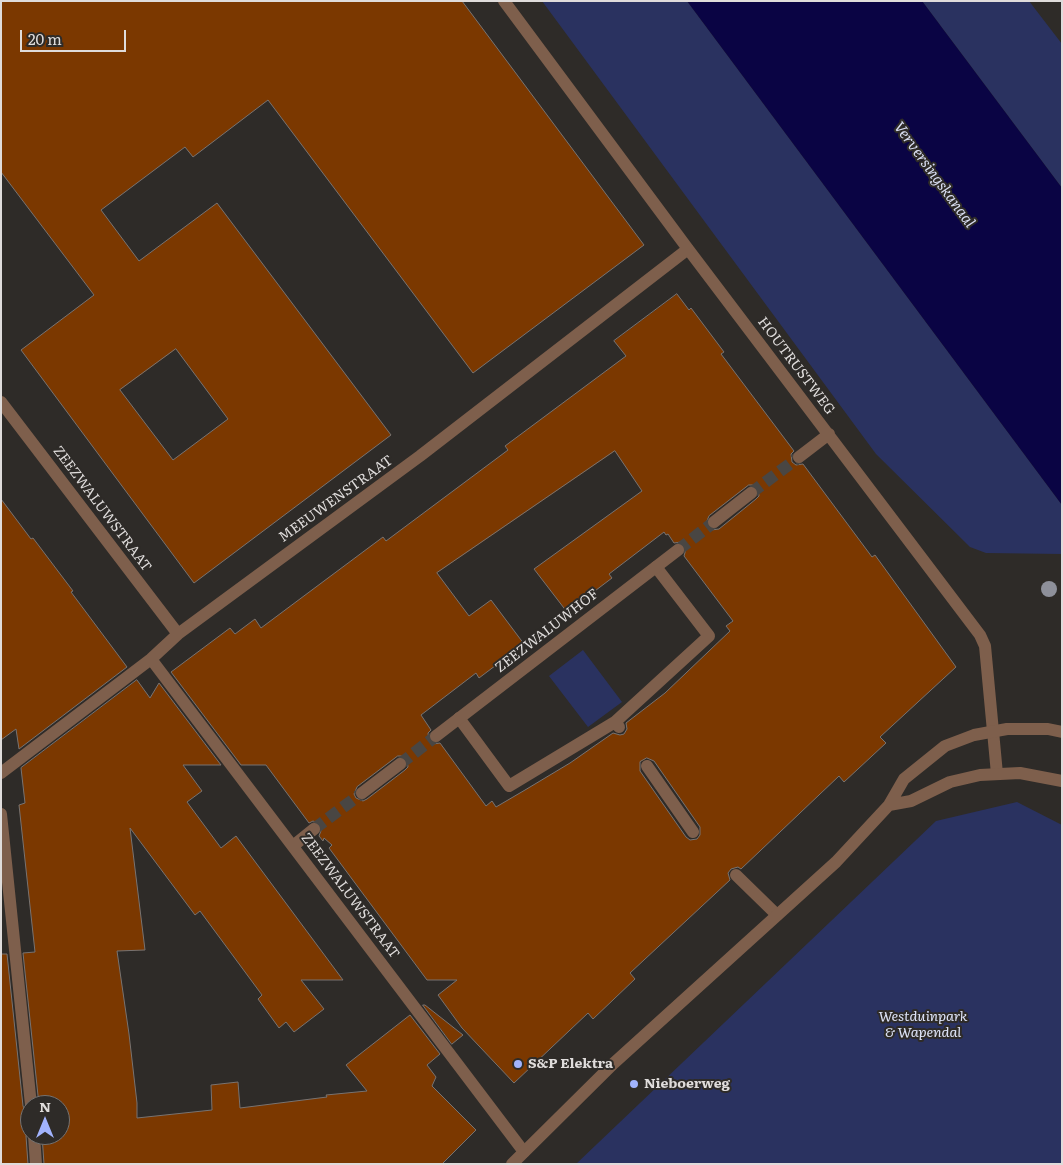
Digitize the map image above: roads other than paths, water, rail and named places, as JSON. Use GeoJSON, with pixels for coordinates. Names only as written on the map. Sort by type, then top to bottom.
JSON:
{"type":"FeatureCollection","features":[{"type":"Feature","properties":{"kind":"street","name":"HOUTRUSTWEG"},"geometry":{"type":"LineString","coordinates":[[504,1],[688,249],[980,634],[985,646],[997,774]]}},
{"type":"Feature","properties":{"kind":"street","name":"MEEUWENSTRAAT"},"geometry":{"type":"LineString","coordinates":[[1,773],[151,659],[178,634],[420,456],[688,249]]}},
{"type":"Feature","properties":{"kind":"street","name":"ZEEZWALUWSTRAAT"},"geometry":{"type":"LineString","coordinates":[[1,402],[178,634]]}},
{"type":"Feature","properties":{"kind":"street"},"geometry":{"type":"LineString","coordinates":[[798,458],[829,434]]}},
{"type":"Feature","properties":{"kind":"street"},"geometry":{"type":"LineString","coordinates":[[714,522],[752,493]]}},
{"type":"Feature","properties":{"kind":"street","name":"ZEEZWALUWHOF"},"geometry":{"type":"LineString","coordinates":[[436,736],[678,550]]}},
{"type":"Feature","properties":{"kind":"street"},"geometry":{"type":"LineString","coordinates":[[459,718],[509,786],[617,724],[709,636],[656,567]]}},
{"type":"Feature","properties":{"kind":"street","name":"ZEEZWALUWSTRAAT"},"geometry":{"type":"LineString","coordinates":[[151,659],[524,1152]]}},
{"type":"Feature","properties":{"kind":"street"},"geometry":{"type":"LineString","coordinates":[[512,1164],[614,1063],[836,862],[889,805],[904,779],[945,746],[974,734],[1007,729],[1048,729],[1062,732]]}},
{"type":"Feature","properties":{"kind":"street"},"geometry":{"type":"LineString","coordinates":[[362,793],[400,764]]}},
{"type":"Feature","properties":{"kind":"street"},"geometry":{"type":"LineString","coordinates":[[647,766],[694,832]]}},
{"type":"Feature","properties":{"kind":"street"},"geometry":{"type":"LineString","coordinates":[[889,805],[910,801],[950,782],[980,774],[1020,773],[1062,781]]}},
{"type":"Feature","properties":{"kind":"street"},"geometry":{"type":"LineString","coordinates":[[1,814],[29,1095]]}},
{"type":"Feature","properties":{"kind":"street"},"geometry":{"type":"LineString","coordinates":[[293,846],[314,829]]}},
{"type":"Feature","properties":{"kind":"street"},"geometry":{"type":"LineString","coordinates":[[736,874],[777,915]]}},
{"type":"Feature","properties":{"kind":"street"},"geometry":{"type":"LineString","coordinates":[[35,1145],[36,1164]]}},
{"type":"Feature","properties":{"kind":"water","name":"Verversingskanaal"},"geometry":{"type":"Polygon","coordinates":[[[687,1],[922,1],[1062,188],[1062,505],[687,1]]]}},
{"type":"Feature","properties":{"kind":"tunnel"},"geometry":{"type":"LineString","coordinates":[[751,493],[799,457]]}},
{"type":"Feature","properties":{"kind":"tunnel"},"geometry":{"type":"LineString","coordinates":[[678,550],[714,522]]}},
{"type":"Feature","properties":{"kind":"tunnel"},"geometry":{"type":"LineString","coordinates":[[400,764],[436,736]]}},
{"type":"Feature","properties":{"kind":"tunnel"},"geometry":{"type":"LineString","coordinates":[[314,829],[362,793]]}},
{"type":"Feature","properties":{"kind":"place","name":"S&P Elektra"},"geometry":{"type":"Point","coordinates":[518,1064]}},
{"type":"Feature","properties":{"kind":"place","name":"Nieboerweg"},"geometry":{"type":"Point","coordinates":[634,1084]}},
{"type":"Feature","properties":{"kind":"park label","name":"Westduinpark & Wapendal"},"geometry":{"type":"Point","coordinates":[923,1026]}}]}
